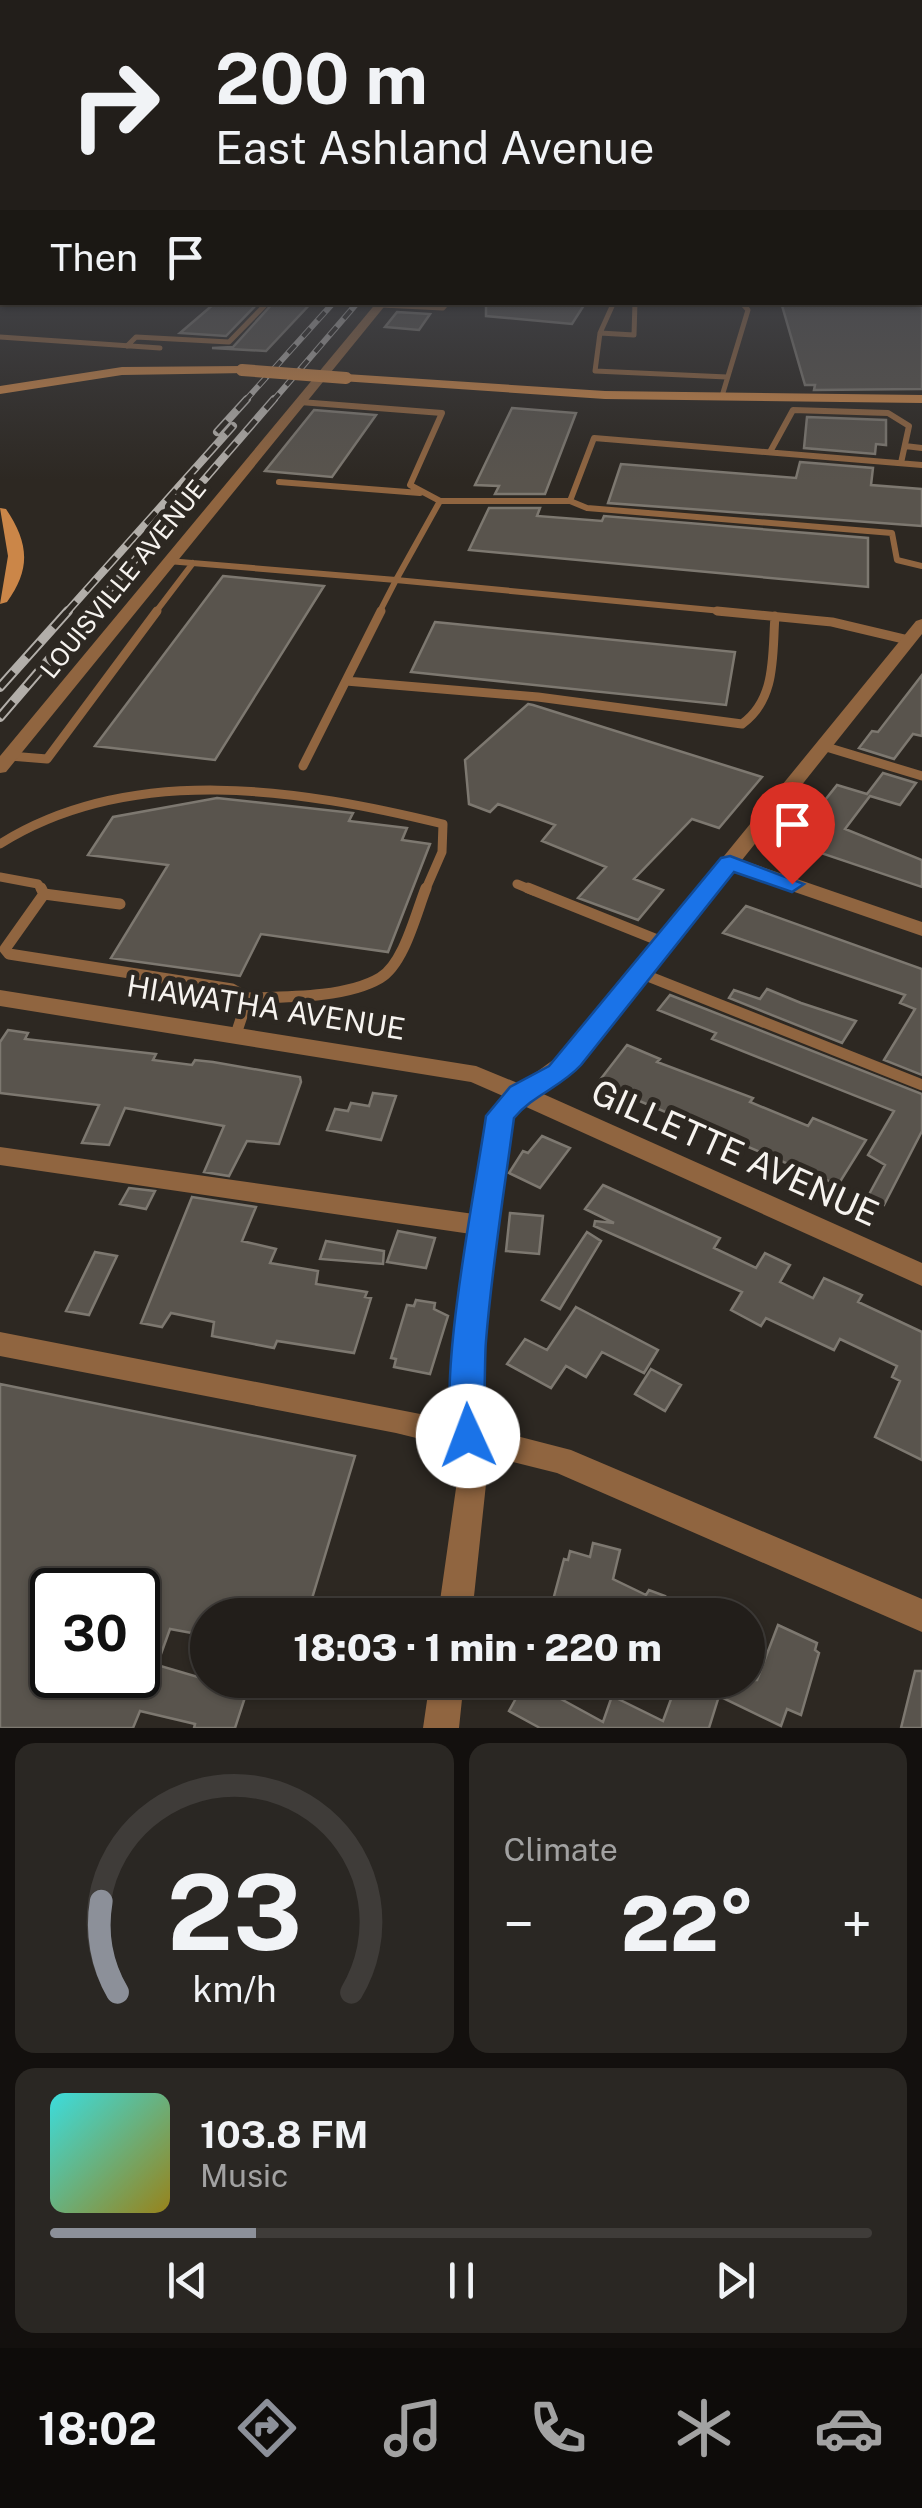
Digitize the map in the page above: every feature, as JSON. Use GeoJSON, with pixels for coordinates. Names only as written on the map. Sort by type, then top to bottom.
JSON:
{"type":"FeatureCollection","features":[{"type":"Feature","properties":{"kind":"main road"},"geometry":{"type":"LineString","coordinates":[[0,390],[122,371],[242,370],[556,393],[922,399]]}},
{"type":"Feature","properties":{"kind":"main road"},"geometry":{"type":"LineString","coordinates":[[0,513],[14,532],[18,556],[15,573],[0,598]]}},
{"type":"Feature","properties":{"kind":"street","name":"LOUISVILLE AVENUE"},"geometry":{"type":"LineString","coordinates":[[5,762],[370,319]]}},
{"type":"Feature","properties":{"kind":"street"},"geometry":{"type":"LineString","coordinates":[[457,1598],[474,1460],[464,1413],[467,1376],[500,1116],[520,1094],[559,1072],[823,746],[918,636]]}},
{"type":"Feature","properties":{"kind":"street"},"geometry":{"type":"LineString","coordinates":[[730,863],[922,929]]}},
{"type":"Feature","properties":{"kind":"street","name":"HIAWATHA AVENUE"},"geometry":{"type":"LineString","coordinates":[[0,998],[434,1064],[476,1074],[520,1094]]}},
{"type":"Feature","properties":{"kind":"street","name":"GILLETTE AVENUE"},"geometry":{"type":"LineString","coordinates":[[520,1094],[922,1276]]}},
{"type":"Feature","properties":{"kind":"street"},"geometry":{"type":"LineString","coordinates":[[0,1156],[484,1226]]}},
{"type":"Feature","properties":{"kind":"street"},"geometry":{"type":"LineString","coordinates":[[0,1344],[468,1436],[560,1460],[922,1616]]}},
{"type":"Feature","properties":{"kind":"street"},"geometry":{"type":"LineString","coordinates":[[441,1728],[445,1698]]}},
{"type":"Feature","properties":{"kind":"lane"},"geometry":{"type":"LineString","coordinates":[[127,346],[136,337],[229,342],[252,319]]}},
{"type":"Feature","properties":{"kind":"lane"},"geometry":{"type":"LineString","coordinates":[[606,319],[600,333],[595,371],[727,377]]}},
{"type":"Feature","properties":{"kind":"lane"},"geometry":{"type":"LineString","coordinates":[[600,333],[634,335],[634,319]]}},
{"type":"Feature","properties":{"kind":"lane"},"geometry":{"type":"LineString","coordinates":[[722,396],[745,319]]}},
{"type":"Feature","properties":{"kind":"lane"},"geometry":{"type":"LineString","coordinates":[[0,337],[160,348]]}},
{"type":"Feature","properties":{"kind":"lane"},"geometry":{"type":"LineString","coordinates":[[300,402],[442,412],[410,485],[421,494]]}},
{"type":"Feature","properties":{"kind":"lane"},"geometry":{"type":"LineString","coordinates":[[770,452],[792,410],[810,408],[900,418],[909,426],[901,464]]}},
{"type":"Feature","properties":{"kind":"lane"},"geometry":{"type":"LineString","coordinates":[[570,502],[594,438],[922,465]]}},
{"type":"Feature","properties":{"kind":"lane"},"geometry":{"type":"LineString","coordinates":[[904,446],[922,448]]}},
{"type":"Feature","properties":{"kind":"lane"},"geometry":{"type":"LineString","coordinates":[[278,482],[421,494],[440,501],[570,502],[587,508],[892,533],[897,560],[922,566]]}},
{"type":"Feature","properties":{"kind":"lane"},"geometry":{"type":"LineString","coordinates":[[302,766],[440,501]]}},
{"type":"Feature","properties":{"kind":"lane"},"geometry":{"type":"LineString","coordinates":[[168,561],[775,616],[918,636]]}},
{"type":"Feature","properties":{"kind":"lane"},"geometry":{"type":"LineString","coordinates":[[5,762],[48,759],[193,563]]}},
{"type":"Feature","properties":{"kind":"lane"},"geometry":{"type":"LineString","coordinates":[[346,681],[501,698],[538,697],[742,724],[756,717],[766,699],[775,616]]}},
{"type":"Feature","properties":{"kind":"lane"},"geometry":{"type":"LineString","coordinates":[[823,746],[922,776]]}},
{"type":"Feature","properties":{"kind":"lane"},"geometry":{"type":"LineString","coordinates":[[0,844],[30,823],[78,808],[174,790],[318,801],[443,824],[442,852],[396,959],[381,978],[314,996],[248,998],[218,984],[9,954],[5,949],[44,894]]}},
{"type":"Feature","properties":{"kind":"lane"},"geometry":{"type":"LineString","coordinates":[[0,878],[38,884],[44,894]]}},
{"type":"Feature","properties":{"kind":"lane"},"geometry":{"type":"LineString","coordinates":[[517,884],[664,944]]}},
{"type":"Feature","properties":{"kind":"lane"},"geometry":{"type":"LineString","coordinates":[[44,894],[120,904]]}},
{"type":"Feature","properties":{"kind":"lane"},"geometry":{"type":"LineString","coordinates":[[640,973],[922,1086]]}},
{"type":"Feature","properties":{"kind":"lane"},"geometry":{"type":"LineString","coordinates":[[236,1034],[248,998]]}},
{"type":"Feature","properties":{"kind":"building"},"geometry":{"type":"Polygon","coordinates":[[[197,319],[243,319],[226,336],[180,333],[197,319]]]}},
{"type":"Feature","properties":{"kind":"building"},"geometry":{"type":"Polygon","coordinates":[[[259,319],[296,319],[266,351],[212,348],[233,347],[259,319]]]}},
{"type":"Feature","properties":{"kind":"building"},"geometry":{"type":"Polygon","coordinates":[[[392,319],[427,319],[419,330],[385,327],[392,319]]]}},
{"type":"Feature","properties":{"kind":"building"},"geometry":{"type":"Polygon","coordinates":[[[514,319],[575,319],[572,324],[514,319]]]}},
{"type":"Feature","properties":{"kind":"building"},"geometry":{"type":"Polygon","coordinates":[[[786,319],[922,319],[922,389],[814,390],[815,385],[805,385],[786,319]]]}},
{"type":"Feature","properties":{"kind":"building"},"geometry":{"type":"Polygon","coordinates":[[[512,408],[576,413],[545,494],[495,494],[499,486],[475,485],[512,408]]]}},
{"type":"Feature","properties":{"kind":"building"},"geometry":{"type":"Polygon","coordinates":[[[314,410],[376,415],[332,477],[265,471],[314,410]]]}},
{"type":"Feature","properties":{"kind":"building"},"geometry":{"type":"Polygon","coordinates":[[[807,417],[886,420],[886,445],[876,444],[875,454],[804,448],[807,417]]]}},
{"type":"Feature","properties":{"kind":"building"},"geometry":{"type":"Polygon","coordinates":[[[800,462],[873,468],[871,485],[922,489],[922,526],[608,503],[621,464],[796,478],[800,462]]]}},
{"type":"Feature","properties":{"kind":"building"},"geometry":{"type":"Polygon","coordinates":[[[489,508],[540,508],[537,516],[602,521],[604,516],[868,538],[868,587],[469,550],[489,508]]]}},
{"type":"Feature","properties":{"kind":"building"},"geometry":{"type":"Polygon","coordinates":[[[223,576],[324,586],[215,760],[95,746],[223,576]]]}},
{"type":"Feature","properties":{"kind":"building"},"geometry":{"type":"Polygon","coordinates":[[[435,622],[735,652],[726,705],[411,672],[435,622]]]}},
{"type":"Feature","properties":{"kind":"building"},"geometry":{"type":"Polygon","coordinates":[[[922,675],[922,736],[913,734],[894,759],[859,748],[872,731],[878,732],[922,675]]]}},
{"type":"Feature","properties":{"kind":"building"},"geometry":{"type":"Polygon","coordinates":[[[528,704],[762,777],[719,828],[692,819],[634,879],[663,890],[638,920],[578,898],[606,867],[542,841],[555,825],[498,804],[490,812],[469,804],[465,760],[528,704]]]}},
{"type":"Feature","properties":{"kind":"building"},"geometry":{"type":"Polygon","coordinates":[[[883,773],[916,783],[900,805],[870,796],[845,829],[922,860],[922,887],[791,843],[837,785],[867,794],[883,773]]]}},
{"type":"Feature","properties":{"kind":"building"},"geometry":{"type":"Polygon","coordinates":[[[217,798],[353,813],[349,821],[407,828],[402,840],[430,844],[388,952],[261,934],[240,976],[111,958],[168,865],[88,855],[113,817],[217,798]]]}},
{"type":"Feature","properties":{"kind":"building"},"geometry":{"type":"Polygon","coordinates":[[[746,906],[922,969],[922,1075],[884,1060],[915,1009],[900,1003],[905,995],[723,933],[746,906]]]}},
{"type":"Feature","properties":{"kind":"building"},"geometry":{"type":"Polygon","coordinates":[[[767,989],[856,1021],[842,1043],[729,998],[734,990],[760,999],[767,989]]]}},
{"type":"Feature","properties":{"kind":"building"},"geometry":{"type":"Polygon","coordinates":[[[670,995],[922,1094],[922,1131],[884,1205],[867,1198],[885,1165],[868,1155],[894,1111],[712,1039],[716,1033],[658,1010],[670,995]]]}},
{"type":"Feature","properties":{"kind":"building"},"geometry":{"type":"Polygon","coordinates":[[[8,1030],[28,1033],[25,1039],[156,1054],[153,1060],[192,1065],[195,1060],[213,1062],[300,1077],[301,1082],[279,1144],[247,1141],[229,1176],[204,1172],[224,1126],[125,1108],[109,1145],[82,1143],[99,1105],[0,1093],[0,1042],[8,1030]]]}},
{"type":"Feature","properties":{"kind":"building"},"geometry":{"type":"Polygon","coordinates":[[[627,1045],[660,1059],[657,1062],[753,1098],[750,1102],[808,1126],[813,1118],[866,1140],[838,1185],[623,1094],[618,1100],[593,1089],[627,1045]]]}},
{"type":"Feature","properties":{"kind":"building"},"geometry":{"type":"Polygon","coordinates":[[[373,1093],[396,1096],[381,1140],[327,1130],[335,1109],[348,1111],[351,1103],[369,1106],[373,1093]]]}},
{"type":"Feature","properties":{"kind":"building"},"geometry":{"type":"Polygon","coordinates":[[[542,1136],[570,1148],[540,1188],[509,1173],[523,1151],[528,1153],[542,1136]]]}},
{"type":"Feature","properties":{"kind":"building"},"geometry":{"type":"Polygon","coordinates":[[[603,1185],[720,1238],[714,1248],[756,1268],[765,1253],[790,1265],[780,1282],[813,1298],[824,1278],[862,1295],[858,1302],[922,1332],[922,1460],[875,1437],[900,1381],[892,1377],[897,1366],[840,1339],[834,1350],[766,1318],[761,1326],[731,1310],[742,1292],[594,1226],[595,1221],[614,1223],[585,1209],[603,1185]]]}},
{"type":"Feature","properties":{"kind":"building"},"geometry":{"type":"Polygon","coordinates":[[[129,1188],[155,1191],[146,1209],[120,1204],[129,1188]]]}},
{"type":"Feature","properties":{"kind":"building"},"geometry":{"type":"Polygon","coordinates":[[[192,1197],[256,1207],[242,1241],[276,1249],[270,1263],[318,1271],[316,1284],[367,1292],[365,1297],[371,1298],[354,1353],[277,1341],[274,1348],[212,1336],[214,1322],[171,1313],[162,1327],[141,1323],[192,1197]]]}},
{"type":"Feature","properties":{"kind":"building"},"geometry":{"type":"Polygon","coordinates":[[[510,1213],[543,1216],[539,1254],[506,1251],[510,1213]]]}},
{"type":"Feature","properties":{"kind":"building"},"geometry":{"type":"Polygon","coordinates":[[[398,1231],[435,1238],[426,1268],[387,1262],[398,1231]]]}},
{"type":"Feature","properties":{"kind":"building"},"geometry":{"type":"Polygon","coordinates":[[[587,1232],[601,1241],[560,1309],[542,1300],[587,1232]]]}},
{"type":"Feature","properties":{"kind":"building"},"geometry":{"type":"Polygon","coordinates":[[[326,1241],[384,1251],[383,1264],[320,1259],[326,1241]]]}},
{"type":"Feature","properties":{"kind":"building"},"geometry":{"type":"Polygon","coordinates":[[[95,1252],[117,1256],[89,1315],[66,1311],[95,1252]]]}},
{"type":"Feature","properties":{"kind":"building"},"geometry":{"type":"Polygon","coordinates":[[[416,1300],[435,1303],[434,1309],[448,1316],[430,1374],[394,1367],[396,1359],[391,1358],[407,1305],[414,1306],[416,1300]]]}},
{"type":"Feature","properties":{"kind":"building"},"geometry":{"type":"Polygon","coordinates":[[[576,1307],[658,1350],[644,1373],[602,1352],[586,1377],[566,1366],[551,1388],[507,1364],[525,1339],[547,1350],[576,1307]]]}},
{"type":"Feature","properties":{"kind":"building"},"geometry":{"type":"Polygon","coordinates":[[[651,1369],[681,1385],[665,1411],[635,1394],[651,1369]]]}},
{"type":"Feature","properties":{"kind":"building"},"geometry":{"type":"Polygon","coordinates":[[[0,1384],[355,1456],[312,1598],[190,1598],[190,1633],[170,1629],[160,1657],[160,1568],[30,1568],[30,1698],[160,1698],[160,1666],[190,1675],[190,1698],[245,1698],[235,1728],[194,1728],[195,1724],[140,1711],[133,1728],[0,1728],[0,1384]]]}},
{"type":"Feature","properties":{"kind":"building"},"geometry":{"type":"Polygon","coordinates":[[[593,1543],[620,1550],[613,1579],[646,1595],[649,1590],[664,1598],[554,1598],[564,1559],[568,1560],[570,1551],[590,1557],[593,1543]]]}},
{"type":"Feature","properties":{"kind":"building"},"geometry":{"type":"Polygon","coordinates":[[[778,1625],[817,1643],[815,1650],[819,1653],[801,1715],[787,1709],[781,1726],[723,1698],[765,1698],[765,1659],[778,1625]]]}},
{"type":"Feature","properties":{"kind":"building"},"geometry":{"type":"Polygon","coordinates":[[[915,1671],[922,1671],[922,1728],[901,1728],[915,1671]]]}},
{"type":"Feature","properties":{"kind":"building"},"geometry":{"type":"Polygon","coordinates":[[[516,1698],[559,1698],[603,1722],[611,1698],[616,1698],[663,1721],[671,1698],[718,1698],[709,1728],[540,1728],[509,1711],[516,1698]]]}},
{"type":"Feature","properties":{"kind":"railway"},"geometry":{"type":"LineString","coordinates":[[244,402],[319,319]]}},
{"type":"Feature","properties":{"kind":"railway"},"geometry":{"type":"LineString","coordinates":[[272,402],[344,319]]}},
{"type":"Feature","properties":{"kind":"railway"},"geometry":{"type":"LineString","coordinates":[[217,432],[247,399]]}},
{"type":"Feature","properties":{"kind":"railway"},"geometry":{"type":"LineString","coordinates":[[89,613],[274,399]]}},
{"type":"Feature","properties":{"kind":"railway"},"geometry":{"type":"LineString","coordinates":[[66,613],[233,426]]}},
{"type":"Feature","properties":{"kind":"railway"},"geometry":{"type":"LineString","coordinates":[[0,687],[68,611]]}},
{"type":"Feature","properties":{"kind":"railway"},"geometry":{"type":"LineString","coordinates":[[0,717],[91,611]]}},
{"type":"Feature","properties":{"kind":"route"},"geometry":{"type":"LineString","coordinates":[[468,1436],[464,1413],[470,1338],[500,1116],[509,1102],[559,1072],[572,1058],[730,863],[792,884]]}}]}
